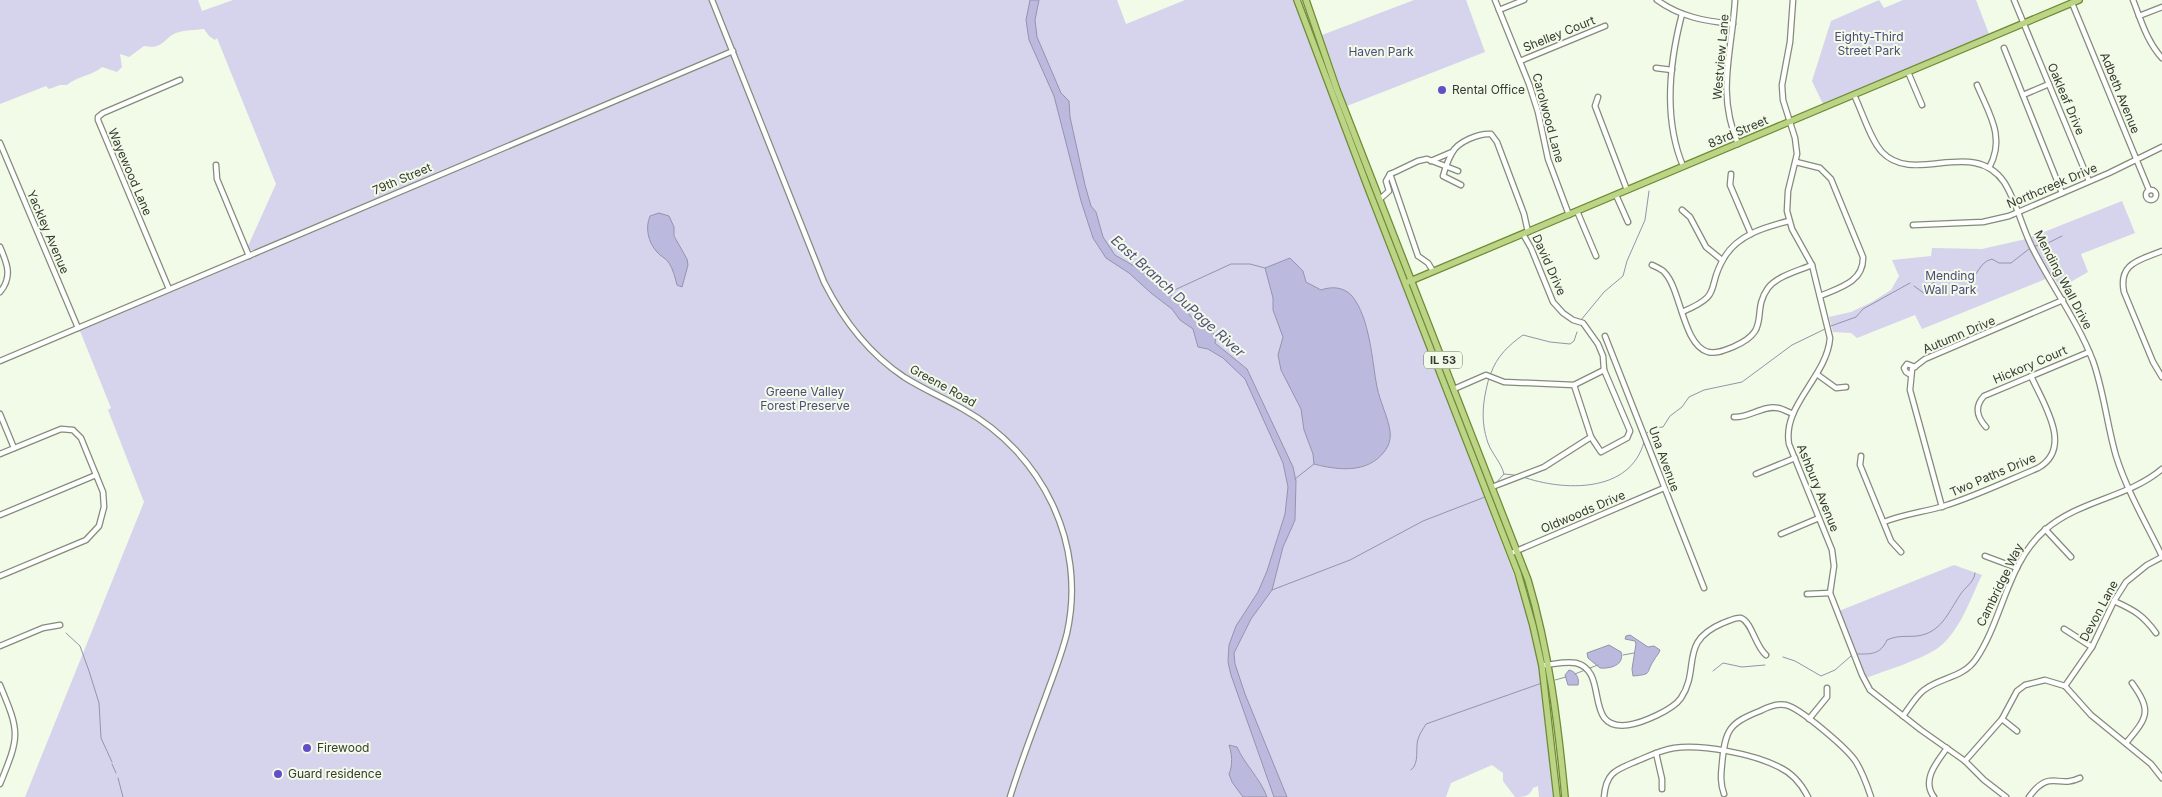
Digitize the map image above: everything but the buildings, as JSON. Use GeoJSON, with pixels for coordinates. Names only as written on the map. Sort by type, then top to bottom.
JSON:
{"type":"FeatureCollection","features":[{"type":"Feature","properties":{"kind":"main road","name":"IL 53"},"geometry":{"type":"LineString","coordinates":[[1297,0],[1408,282],[1527,603],[1542,666],[1557,797]]}},
{"type":"Feature","properties":{"kind":"main road","name":"IL 53"},"geometry":{"type":"LineString","coordinates":[[1306,0],[1380,199],[1408,282],[1454,389],[1517,551],[1538,613],[1549,665],[1565,797]]}},
{"type":"Feature","properties":{"kind":"main road","name":"83rd Street"},"geometry":{"type":"LineString","coordinates":[[1408,282],[2079,0]]}},
{"type":"Feature","properties":{"kind":"street","name":"Greene Road"},"geometry":{"type":"LineString","coordinates":[[712,0],[824,282],[846,321],[872,351],[898,372],[976,416],[1006,440],[1036,473],[1050,497],[1059,519],[1066,542],[1071,573],[1068,628],[1010,797]]}},
{"type":"Feature","properties":{"kind":"street","name":"Carolwood Lane"},"geometry":{"type":"LineString","coordinates":[[1495,0],[1534,97],[1548,159],[1569,214]]}},
{"type":"Feature","properties":{"kind":"street"},"geometry":{"type":"LineString","coordinates":[[1499,10],[1524,0]]}},
{"type":"Feature","properties":{"kind":"street"},"geometry":{"type":"LineString","coordinates":[[1657,0],[1682,14],[1699,20],[1733,24]]}},
{"type":"Feature","properties":{"kind":"street","name":"Westview Lane"},"geometry":{"type":"LineString","coordinates":[[1736,0],[1725,95],[1729,121],[1738,144]]}},
{"type":"Feature","properties":{"kind":"street","name":"Ashbury Avenue"},"geometry":{"type":"LineString","coordinates":[[1793,0],[1790,42],[1783,72],[1782,90],[1797,150],[1796,162],[1787,197],[1789,221],[1812,265],[1830,338],[1829,349],[1818,375],[1793,414],[1788,435],[1795,458],[1830,543],[1834,560],[1830,593],[1867,686],[1880,699],[1965,761],[1990,785],[2006,797]]}},
{"type":"Feature","properties":{"kind":"street","name":"Oakleaf Drive"},"geometry":{"type":"LineString","coordinates":[[2014,0],[2089,181]]}},
{"type":"Feature","properties":{"kind":"street"},"geometry":{"type":"LineString","coordinates":[[2133,0],[2153,48],[2162,58]]}},
{"type":"Feature","properties":{"kind":"street","name":"Adbeth Avenue"},"geometry":{"type":"LineString","coordinates":[[2072,3],[2149,190]]}},
{"type":"Feature","properties":{"kind":"street"},"geometry":{"type":"LineString","coordinates":[[2139,16],[2162,6]]}},
{"type":"Feature","properties":{"kind":"street"},"geometry":{"type":"LineString","coordinates":[[1682,14],[1678,30],[1669,100],[1674,141],[1683,166]]}},
{"type":"Feature","properties":{"kind":"street","name":"Shelley Court"},"geometry":{"type":"LineString","coordinates":[[1520,61],[1605,26]]}},
{"type":"Feature","properties":{"kind":"street"},"geometry":{"type":"LineString","coordinates":[[2004,48],[2062,193]]}},
{"type":"Feature","properties":{"kind":"street","name":"79th Street"},"geometry":{"type":"LineString","coordinates":[[0,361],[733,51]]}},
{"type":"Feature","properties":{"kind":"street"},"geometry":{"type":"LineString","coordinates":[[1656,68],[1672,70]]}},
{"type":"Feature","properties":{"kind":"street"},"geometry":{"type":"LineString","coordinates":[[1908,72],[1922,104]]}},
{"type":"Feature","properties":{"kind":"street","name":"Wayewood Lane"},"geometry":{"type":"LineString","coordinates":[[169,290],[98,117],[103,113],[180,80]]}},
{"type":"Feature","properties":{"kind":"street"},"geometry":{"type":"LineString","coordinates":[[2023,95],[2049,84]]}},
{"type":"Feature","properties":{"kind":"street"},"geometry":{"type":"LineString","coordinates":[[1854,95],[1876,144],[1890,160],[1913,165],[1968,161],[1989,168],[1996,152],[1997,137],[1977,85]]}},
{"type":"Feature","properties":{"kind":"street"},"geometry":{"type":"LineString","coordinates":[[1598,97],[1595,106],[1627,190]]}},
{"type":"Feature","properties":{"kind":"street","name":"David Drive"},"geometry":{"type":"LineString","coordinates":[[1390,174],[1418,161],[1427,159],[1431,161],[1452,152],[1472,138],[1486,134],[1494,137],[1523,210],[1526,233],[1553,302],[1563,314],[1583,323],[1598,344],[1603,356],[1604,370],[1630,431],[1627,438],[1601,452],[1592,437]]}},
{"type":"Feature","properties":{"kind":"street","name":"Yackley Avenue"},"geometry":{"type":"LineString","coordinates":[[0,143],[78,328]]}},
{"type":"Feature","properties":{"kind":"street","name":"Northcreek Drive"},"geometry":{"type":"LineString","coordinates":[[1913,225],[1983,222],[2017,213],[2162,147]]}},
{"type":"Feature","properties":{"kind":"street"},"geometry":{"type":"LineString","coordinates":[[1452,152],[1443,176],[1461,185]]}},
{"type":"Feature","properties":{"kind":"street"},"geometry":{"type":"LineString","coordinates":[[1431,161],[1458,171]]}},
{"type":"Feature","properties":{"kind":"street"},"geometry":{"type":"LineString","coordinates":[[1796,162],[1820,168],[1831,179],[1863,257],[1862,266],[1855,279],[1820,296]]}},
{"type":"Feature","properties":{"kind":"street"},"geometry":{"type":"LineString","coordinates":[[216,165],[217,179],[249,256]]}},
{"type":"Feature","properties":{"kind":"street","name":"Mending Wall Drive"},"geometry":{"type":"LineString","coordinates":[[1989,168],[2006,186],[2034,253],[2063,300],[2089,352],[2102,392],[2119,463],[2162,557]]}},
{"type":"Feature","properties":{"kind":"street"},"geometry":{"type":"LineString","coordinates":[[1380,199],[1389,191],[1386,181],[1390,174]]}},
{"type":"Feature","properties":{"kind":"street"},"geometry":{"type":"LineString","coordinates":[[1390,174],[1418,256],[1433,271]]}},
{"type":"Feature","properties":{"kind":"street"},"geometry":{"type":"LineString","coordinates":[[1732,174],[1730,185],[1751,234]]}},
{"type":"Feature","properties":{"kind":"street"},"geometry":{"type":"LineString","coordinates":[[1616,195],[1628,222]]}},
{"type":"Feature","properties":{"kind":"street"},"geometry":{"type":"LineString","coordinates":[[1682,210],[1690,217],[1706,247],[1722,260]]}},
{"type":"Feature","properties":{"kind":"street"},"geometry":{"type":"LineString","coordinates":[[1577,211],[1596,256]]}},
{"type":"Feature","properties":{"kind":"street"},"geometry":{"type":"LineString","coordinates":[[1682,312],[1698,305],[1709,297],[1713,291],[1722,260],[1735,244],[1751,234],[1789,221]]}},
{"type":"Feature","properties":{"kind":"street"},"geometry":{"type":"LineString","coordinates":[[0,247],[8,270],[6,282],[0,292]]}},
{"type":"Feature","properties":{"kind":"street"},"geometry":{"type":"LineString","coordinates":[[2162,251],[2132,264],[2124,273],[2123,283],[2124,292],[2153,362],[2162,377]]}},
{"type":"Feature","properties":{"kind":"street"},"geometry":{"type":"LineString","coordinates":[[1652,265],[1667,275],[1697,346],[1712,353],[1723,351],[1742,343],[1753,335],[1758,328],[1764,294],[1772,284],[1812,265]]}},
{"type":"Feature","properties":{"kind":"street","name":"Autumn Drive"},"geometry":{"type":"LineString","coordinates":[[1911,375],[1915,367],[1925,359],[2063,300]]}},
{"type":"Feature","properties":{"kind":"street","name":"Una Avenue"},"geometry":{"type":"LineString","coordinates":[[1604,336],[1704,588]]}},
{"type":"Feature","properties":{"kind":"street","name":"Hickory Court"},"geometry":{"type":"LineString","coordinates":[[1986,427],[1978,413],[1978,406],[1982,398],[2089,352]]}},
{"type":"Feature","properties":{"kind":"street"},"geometry":{"type":"LineString","coordinates":[[1915,367],[1907,364],[1904,368],[1911,375],[1910,390],[1942,507]]}},
{"type":"Feature","properties":{"kind":"street"},"geometry":{"type":"LineString","coordinates":[[1454,389],[1486,375],[1504,382],[1574,385],[1604,370]]}},
{"type":"Feature","properties":{"kind":"street"},"geometry":{"type":"LineString","coordinates":[[1818,375],[1836,388],[1846,387]]}},
{"type":"Feature","properties":{"kind":"street","name":"Two Paths Drive"},"geometry":{"type":"LineString","coordinates":[[1884,522],[1907,514],[1942,507],[2038,468],[2050,457],[2055,447],[2055,434],[2031,376]]}},
{"type":"Feature","properties":{"kind":"street"},"geometry":{"type":"LineString","coordinates":[[1492,487],[1544,467],[1592,437],[1574,385]]}},
{"type":"Feature","properties":{"kind":"street"},"geometry":{"type":"LineString","coordinates":[[1734,417],[1744,417],[1765,409],[1777,408],[1793,414]]}},
{"type":"Feature","properties":{"kind":"street"},"geometry":{"type":"LineString","coordinates":[[0,414],[14,448]]}},
{"type":"Feature","properties":{"kind":"street"},"geometry":{"type":"LineString","coordinates":[[0,454],[61,429],[72,429],[81,438],[103,492],[104,507],[101,520],[93,534],[81,542],[0,576]]}},
{"type":"Feature","properties":{"kind":"street"},"geometry":{"type":"LineString","coordinates":[[1861,456],[1860,465],[1893,544],[1901,552]]}},
{"type":"Feature","properties":{"kind":"street"},"geometry":{"type":"LineString","coordinates":[[1756,474],[1795,458]]}},
{"type":"Feature","properties":{"kind":"street","name":"Cambridge Way"},"geometry":{"type":"LineString","coordinates":[[1903,716],[1924,690],[1965,671],[1976,659],[2002,606],[2017,568],[2032,543],[2045,529],[2062,517],[2150,478],[2162,469]]}},
{"type":"Feature","properties":{"kind":"street"},"geometry":{"type":"LineString","coordinates":[[0,515],[96,475]]}},
{"type":"Feature","properties":{"kind":"street","name":"Oldwoods Drive"},"geometry":{"type":"LineString","coordinates":[[1510,554],[1664,488]]}},
{"type":"Feature","properties":{"kind":"street"},"geometry":{"type":"LineString","coordinates":[[1782,534],[1819,518]]}},
{"type":"Feature","properties":{"kind":"street"},"geometry":{"type":"LineString","coordinates":[[2045,529],[2071,557]]}},
{"type":"Feature","properties":{"kind":"street"},"geometry":{"type":"LineString","coordinates":[[1985,556],[2017,568]]}},
{"type":"Feature","properties":{"kind":"street","name":"Devon Lane"},"geometry":{"type":"LineString","coordinates":[[2065,686],[2092,647],[2114,601],[2126,582],[2147,565],[2162,557]]}},
{"type":"Feature","properties":{"kind":"street"},"geometry":{"type":"LineString","coordinates":[[1807,594],[1830,593]]}},
{"type":"Feature","properties":{"kind":"street"},"geometry":{"type":"LineString","coordinates":[[2114,601],[2134,610],[2145,618],[2156,633]]}},
{"type":"Feature","properties":{"kind":"street"},"geometry":{"type":"LineString","coordinates":[[1542,666],[1573,663],[1584,667],[1594,680],[1601,713],[1610,722],[1626,726],[1662,712],[1678,701],[1685,691],[1695,646],[1702,636],[1711,629],[1735,618],[1742,618],[1748,624],[1759,649],[1766,655]]}},
{"type":"Feature","properties":{"kind":"street"},"geometry":{"type":"LineString","coordinates":[[0,646],[43,628],[60,625]]}},
{"type":"Feature","properties":{"kind":"street"},"geometry":{"type":"LineString","coordinates":[[2064,629],[2092,647]]}},
{"type":"Feature","properties":{"kind":"street"},"geometry":{"type":"LineString","coordinates":[[1965,761],[2002,719],[2018,691],[2025,685],[2044,680],[2065,686],[2091,715],[2151,764],[2162,778]]}},
{"type":"Feature","properties":{"kind":"street"},"geometry":{"type":"LineString","coordinates":[[2126,743],[2139,728],[2145,713],[2144,700],[2132,683]]}},
{"type":"Feature","properties":{"kind":"street"},"geometry":{"type":"LineString","coordinates":[[0,685],[14,718],[16,732],[13,752],[0,784]]}},
{"type":"Feature","properties":{"kind":"street"},"geometry":{"type":"LineString","coordinates":[[1809,719],[1827,698],[1827,688]]}},
{"type":"Feature","properties":{"kind":"street"},"geometry":{"type":"LineString","coordinates":[[1724,794],[1721,785],[1723,749],[1725,736],[1731,726],[1740,719],[1774,705],[1785,705],[1795,708],[1844,748],[1855,761],[1871,797]]}},
{"type":"Feature","properties":{"kind":"street"},"geometry":{"type":"LineString","coordinates":[[2002,719],[2017,731]]}},
{"type":"Feature","properties":{"kind":"street"},"geometry":{"type":"LineString","coordinates":[[1604,797],[1605,786],[1609,776],[1618,769],[1674,748],[1723,749],[1778,766],[1801,785],[1808,797]]}},
{"type":"Feature","properties":{"kind":"street"},"geometry":{"type":"LineString","coordinates":[[1934,797],[1930,790],[1930,776],[1947,748]]}},
{"type":"Feature","properties":{"kind":"street"},"geometry":{"type":"LineString","coordinates":[[1656,754],[1662,779],[1662,789]]}},
{"type":"Feature","properties":{"kind":"street"},"geometry":{"type":"LineString","coordinates":[[2029,797],[2037,786],[2046,781],[2057,779],[2069,781],[2080,778]]}},
{"type":"Feature","properties":{"kind":"green space","name":"Greene Valley Forest Preserve"},"geometry":{"type":"Polygon","coordinates":[[[0,0],[198,0],[202,11],[233,0],[1117,0],[1126,24],[1185,0],[1295,0],[1525,604],[1541,676],[1554,797],[1539,797],[1538,786],[1533,788],[1526,796],[1515,797],[1503,781],[1503,773],[1492,765],[1451,783],[1446,797],[25,797],[144,502],[108,410],[111,408],[80,331],[287,243],[290,235],[254,250],[250,250],[248,246],[276,184],[217,38],[215,40],[209,36],[204,29],[179,32],[159,45],[144,46],[129,57],[120,54],[122,67],[117,72],[102,67],[67,85],[60,85],[49,89],[46,86],[0,104],[0,0]]]}},
{"type":"Feature","properties":{"kind":"green space","name":"Haven Park"},"geometry":{"type":"Polygon","coordinates":[[[1414,0],[1466,0],[1485,52],[1347,106],[1322,35],[1414,0]]]}},
{"type":"Feature","properties":{"kind":"green space","name":"Eighty-Third Street Park"},"geometry":{"type":"Polygon","coordinates":[[[1879,0],[1884,8],[1903,0],[1976,0],[1989,34],[1823,104],[1812,81],[1831,21],[1879,0]]]}},
{"type":"Feature","properties":{"kind":"green space","name":"Mending Wall Park"},"geometry":{"type":"Polygon","coordinates":[[[2122,201],[2135,233],[2081,254],[2088,272],[2060,288],[2053,276],[1922,329],[1915,315],[1857,338],[1851,333],[1833,332],[1829,317],[1851,312],[1891,290],[1899,276],[1892,260],[1931,256],[1932,248],[1982,249],[2026,239],[2122,201]]]}},
{"type":"Feature","properties":{"kind":"green space"},"geometry":{"type":"Polygon","coordinates":[[[1954,565],[1982,575],[1963,616],[1951,635],[1928,654],[1866,678],[1839,611],[1954,565]]]}},
{"type":"Feature","properties":{"kind":"shaded area"},"geometry":{"type":"Polygon","coordinates":[[[1030,0],[1039,0],[1035,20],[1037,37],[1061,93],[1069,101],[1070,117],[1085,185],[1091,206],[1096,212],[1103,237],[1115,255],[1141,270],[1169,292],[1178,303],[1186,307],[1191,317],[1213,333],[1216,337],[1215,343],[1247,369],[1293,467],[1296,481],[1295,520],[1283,547],[1272,590],[1251,619],[1234,653],[1235,664],[1245,694],[1287,797],[1274,797],[1228,662],[1229,645],[1236,626],[1258,592],[1267,571],[1285,514],[1288,487],[1283,463],[1245,379],[1223,358],[1208,349],[1198,347],[1193,329],[1180,320],[1172,309],[1129,273],[1106,258],[1093,238],[1081,201],[1054,96],[1029,40],[1026,20],[1030,0]]]}},
{"type":"Feature","properties":{"kind":"shaded area"},"geometry":{"type":"Polygon","coordinates":[[[659,213],[669,216],[674,227],[674,236],[687,259],[688,265],[682,287],[677,285],[670,265],[657,252],[650,239],[648,225],[650,216],[659,213]]]}},
{"type":"Feature","properties":{"kind":"shaded area"},"geometry":{"type":"Polygon","coordinates":[[[1290,258],[1303,271],[1306,282],[1321,290],[1338,288],[1349,293],[1363,316],[1367,328],[1377,387],[1388,420],[1390,434],[1386,450],[1369,464],[1342,469],[1314,464],[1313,454],[1304,430],[1301,409],[1281,370],[1278,355],[1283,337],[1273,310],[1273,298],[1265,268],[1290,258]]]}},
{"type":"Feature","properties":{"kind":"shaded area"},"geometry":{"type":"Polygon","coordinates":[[[1630,635],[1648,647],[1654,646],[1660,650],[1646,674],[1633,676],[1632,669],[1636,644],[1635,641],[1625,639],[1626,636],[1630,635]]]}},
{"type":"Feature","properties":{"kind":"shaded area"},"geometry":{"type":"Polygon","coordinates":[[[1609,645],[1621,652],[1621,660],[1616,665],[1600,668],[1588,658],[1587,653],[1609,645]]]}},
{"type":"Feature","properties":{"kind":"shaded area"},"geometry":{"type":"Polygon","coordinates":[[[1569,670],[1576,675],[1578,685],[1568,685],[1565,675],[1569,670]]]}},
{"type":"Feature","properties":{"kind":"shaded area"},"geometry":{"type":"Polygon","coordinates":[[[1229,745],[1237,747],[1267,797],[1243,797],[1232,782],[1229,774],[1232,760],[1229,745]]]}},
{"type":"Feature","properties":{"kind":"waterway"},"geometry":{"type":"LineString","coordinates":[[1581,320],[1604,292],[1623,276],[1627,261],[1645,220],[1649,191]]}},
{"type":"Feature","properties":{"kind":"waterway"},"geometry":{"type":"LineString","coordinates":[[2035,246],[2044,245],[2062,236]]}},
{"type":"Feature","properties":{"kind":"waterway"},"geometry":{"type":"LineString","coordinates":[[1914,286],[1925,294],[1926,288],[1940,278],[1950,276],[1968,282],[1984,263],[1992,259],[1999,263],[2011,263],[2029,249]]}},
{"type":"Feature","properties":{"kind":"waterway","name":"East Branch DuPage River"},"geometry":{"type":"LineString","coordinates":[[1168,293],[1231,264],[1250,264],[1265,268]]}},
{"type":"Feature","properties":{"kind":"waterway"},"geometry":{"type":"LineString","coordinates":[[1831,326],[1856,317],[1863,309],[1910,283]]}},
{"type":"Feature","properties":{"kind":"waterway"},"geometry":{"type":"LineString","coordinates":[[1645,435],[1652,428],[1663,427],[1670,416],[1682,407],[1689,397],[1704,390],[1742,382],[1792,345],[1825,329]]}},
{"type":"Feature","properties":{"kind":"waterway"},"geometry":{"type":"LineString","coordinates":[[1491,373],[1504,351],[1523,335],[1550,342],[1570,344],[1574,341],[1577,332]]}},
{"type":"Feature","properties":{"kind":"waterway"},"geometry":{"type":"LineString","coordinates":[[1489,378],[1484,402],[1484,426],[1488,443],[1504,474]]}},
{"type":"Feature","properties":{"kind":"waterway"},"geometry":{"type":"LineString","coordinates":[[1523,477],[1539,482],[1575,486],[1610,480],[1625,471],[1636,459],[1644,442]]}},
{"type":"Feature","properties":{"kind":"waterway"},"geometry":{"type":"LineString","coordinates":[[1295,479],[1314,464]]}},
{"type":"Feature","properties":{"kind":"waterway"},"geometry":{"type":"LineString","coordinates":[[1496,483],[1504,474],[1514,475]]}},
{"type":"Feature","properties":{"kind":"waterway"},"geometry":{"type":"LineString","coordinates":[[1272,590],[1350,560],[1423,521],[1485,497]]}},
{"type":"Feature","properties":{"kind":"waterway"},"geometry":{"type":"LineString","coordinates":[[1857,654],[1875,653],[1891,638],[1917,636],[1932,631],[1943,621],[1971,582],[1975,573]]}},
{"type":"Feature","properties":{"kind":"waterway"},"geometry":{"type":"LineString","coordinates":[[66,633],[80,646],[89,671],[99,703],[101,738],[112,762]]}},
{"type":"Feature","properties":{"kind":"waterway"},"geometry":{"type":"LineString","coordinates":[[1623,655],[1634,653]]}},
{"type":"Feature","properties":{"kind":"waterway"},"geometry":{"type":"LineString","coordinates":[[1783,657],[1795,661],[1821,676],[1835,670],[1851,656]]}},
{"type":"Feature","properties":{"kind":"waterway"},"geometry":{"type":"LineString","coordinates":[[1713,671],[1723,663],[1742,667],[1765,665]]}},
{"type":"Feature","properties":{"kind":"waterway"},"geometry":{"type":"LineString","coordinates":[[1590,668],[1598,665]]}},
{"type":"Feature","properties":{"kind":"waterway"},"geometry":{"type":"LineString","coordinates":[[1575,674],[1585,670]]}},
{"type":"Feature","properties":{"kind":"waterway"},"geometry":{"type":"LineString","coordinates":[[1555,680],[1566,677]]}},
{"type":"Feature","properties":{"kind":"waterway"},"geometry":{"type":"LineString","coordinates":[[1411,770],[1416,760],[1418,739],[1426,724],[1542,683]]}},
{"type":"Feature","properties":{"kind":"waterway"},"geometry":{"type":"LineString","coordinates":[[112,764],[116,773]]}},
{"type":"Feature","properties":{"kind":"waterway"},"geometry":{"type":"LineString","coordinates":[[118,778],[123,797]]}},
{"type":"Feature","properties":{"kind":"place","name":"Rental Office"},"geometry":{"type":"Point","coordinates":[1442,90]}},
{"type":"Feature","properties":{"kind":"place","name":"Firewood"},"geometry":{"type":"Point","coordinates":[307,748]}},
{"type":"Feature","properties":{"kind":"place","name":"Guard residence"},"geometry":{"type":"Point","coordinates":[278,774]}}]}
